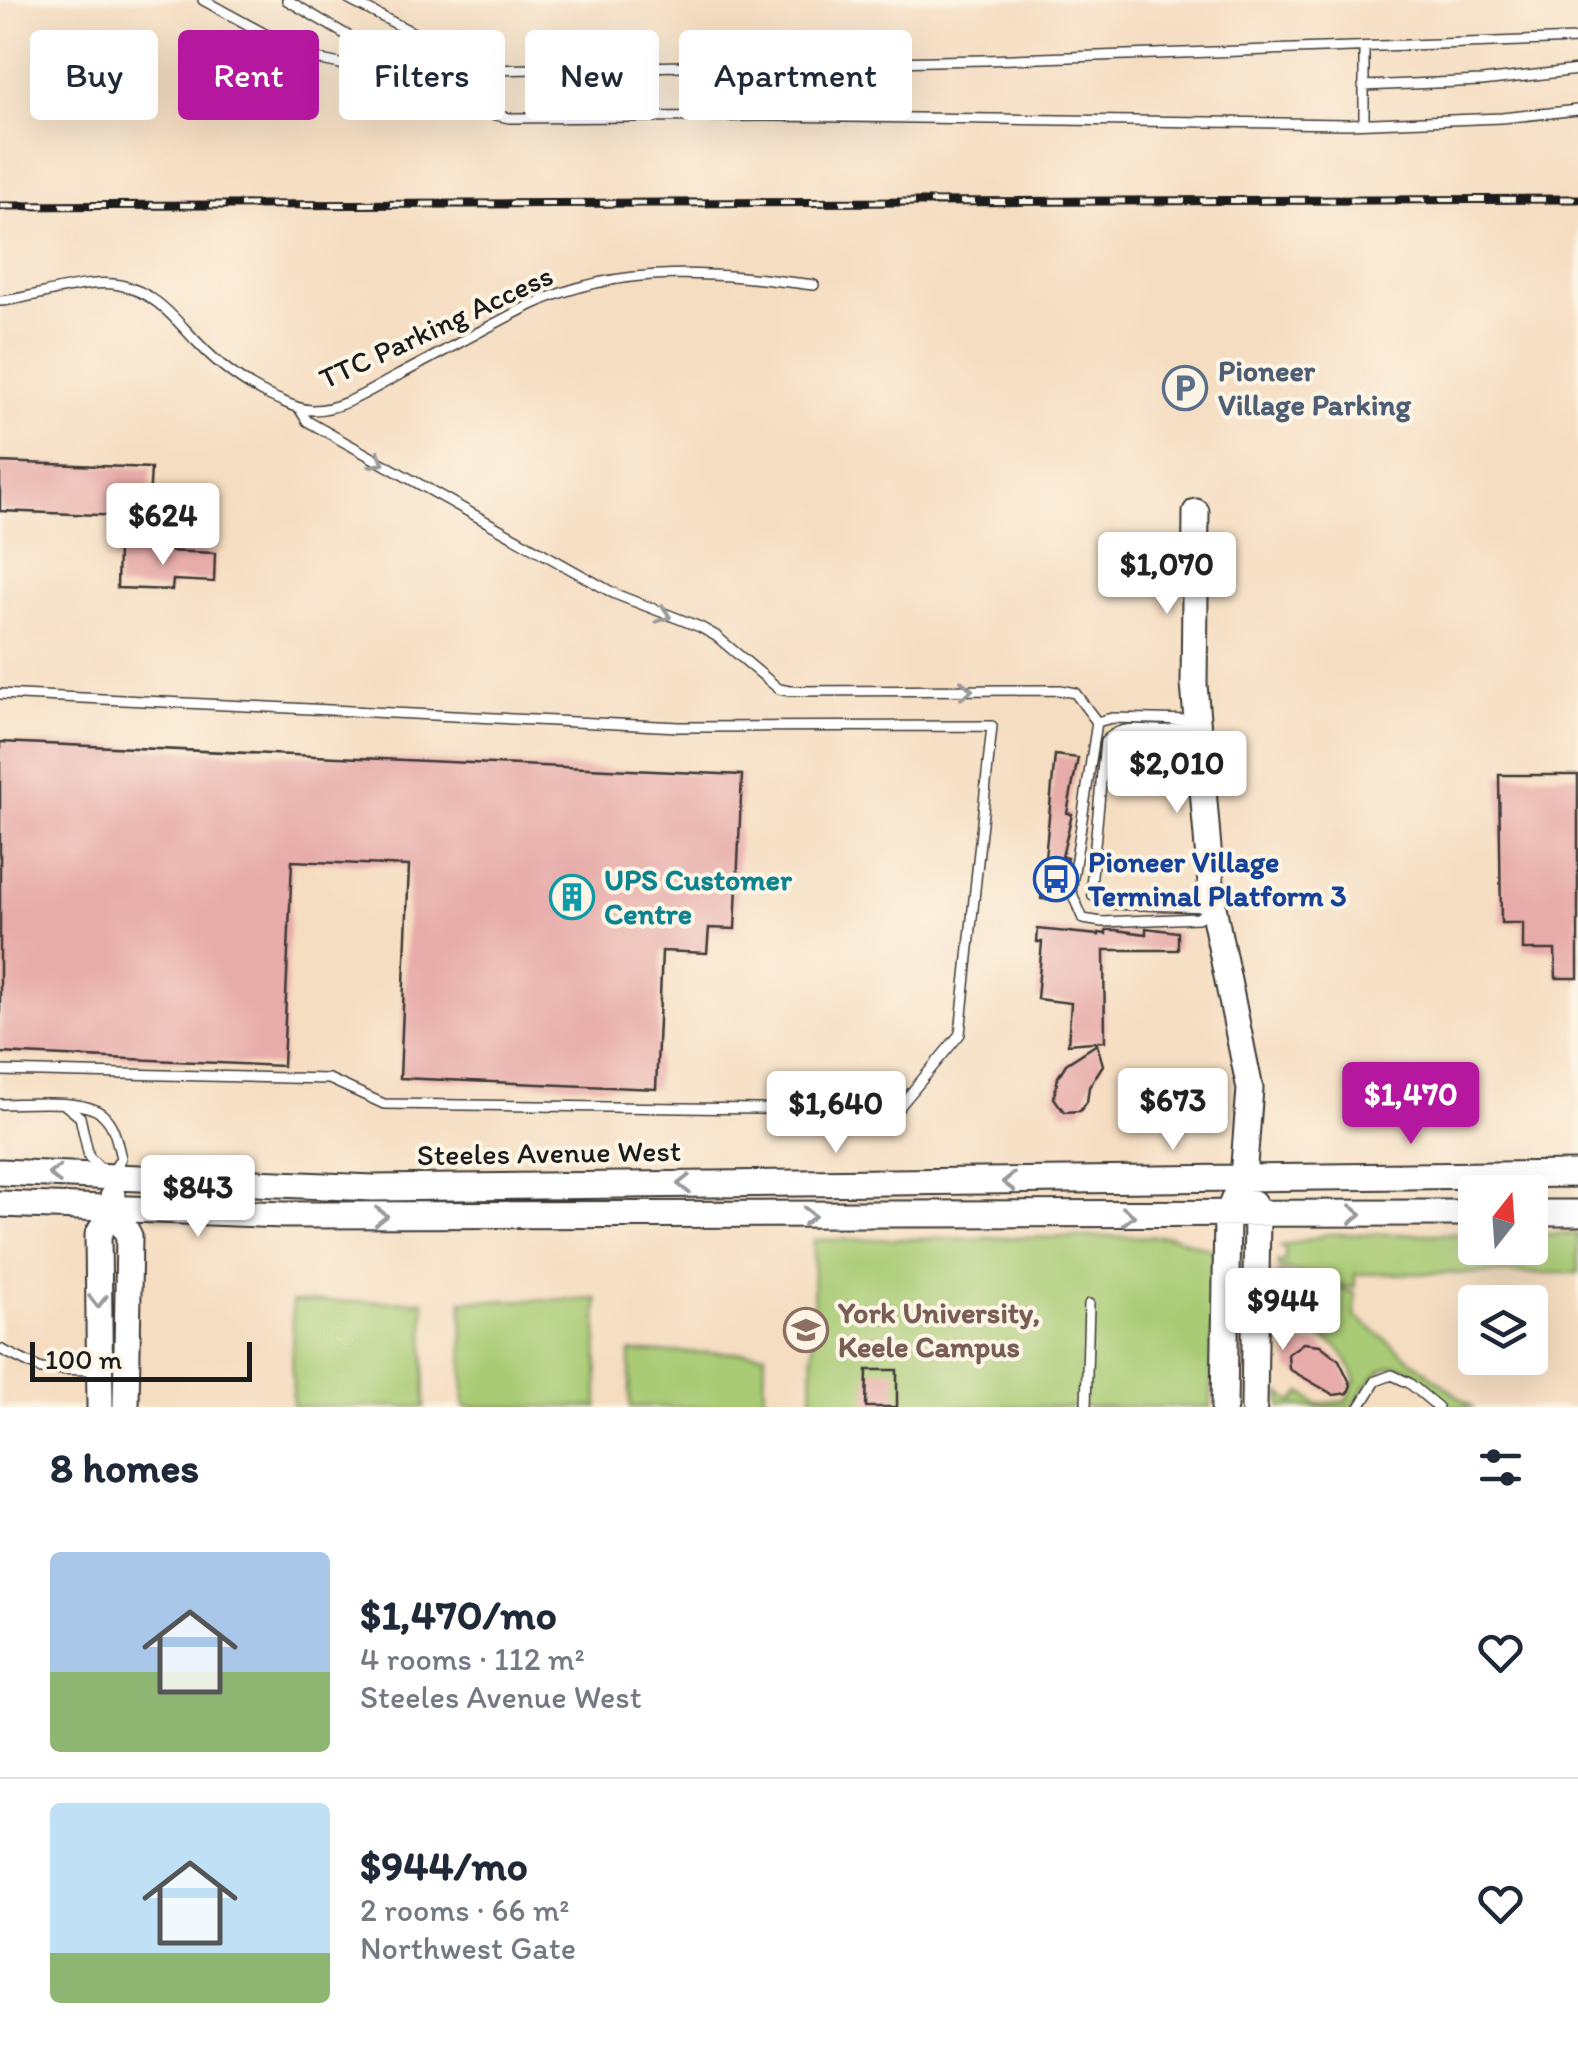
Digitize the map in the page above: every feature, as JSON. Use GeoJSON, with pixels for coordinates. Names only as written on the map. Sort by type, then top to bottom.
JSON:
{"type":"FeatureCollection","features":[{"type":"Feature","properties":{"kind":"main road"},"geometry":{"type":"LineString","coordinates":[[1196,512],[1196,720],[1213,907],[1250,1088],[1243,1178],[1227,1216],[1224,1407]]}},
{"type":"Feature","properties":{"kind":"main road","name":"Steeles Avenue West"},"geometry":{"type":"LineString","coordinates":[[0,1172],[373,1188],[1578,1174]]}},
{"type":"Feature","properties":{"kind":"main road"},"geometry":{"type":"LineString","coordinates":[[110,1177],[114,1208],[128,1236],[126,1407]]}},
{"type":"Feature","properties":{"kind":"main road"},"geometry":{"type":"LineString","coordinates":[[1243,1178],[1258,1215],[1254,1407]]}},
{"type":"Feature","properties":{"kind":"main road","name":"Steeles Avenue West"},"geometry":{"type":"LineString","coordinates":[[0,1204],[284,1216],[1458,1214]]}},
{"type":"Feature","properties":{"kind":"main road"},"geometry":{"type":"LineString","coordinates":[[100,1407],[98,1235],[114,1208]]}},
{"type":"Feature","properties":{"kind":"main road"},"geometry":{"type":"LineString","coordinates":[[1548,1213],[1578,1213]]}},
{"type":"Feature","properties":{"kind":"lane"},"geometry":{"type":"LineString","coordinates":[[202,0],[320,62],[339,64]]}},
{"type":"Feature","properties":{"kind":"lane"},"geometry":{"type":"LineString","coordinates":[[287,0],[339,30]]}},
{"type":"Feature","properties":{"kind":"lane"},"geometry":{"type":"LineString","coordinates":[[349,0],[408,30]]}},
{"type":"Feature","properties":{"kind":"lane"},"geometry":{"type":"LineString","coordinates":[[505,70],[1005,60],[1578,39]]}},
{"type":"Feature","properties":{"kind":"lane"},"geometry":{"type":"LineString","coordinates":[[1364,46],[1364,123]]}},
{"type":"Feature","properties":{"kind":"lane"},"geometry":{"type":"LineString","coordinates":[[1363,86],[1482,81],[1578,70]]}},
{"type":"Feature","properties":{"kind":"lane"},"geometry":{"type":"LineString","coordinates":[[505,116],[1364,123],[1502,118],[1578,110]]}},
{"type":"Feature","properties":{"kind":"lane","name":"TTC Parking Access"},"geometry":{"type":"LineString","coordinates":[[0,301],[100,284],[138,290],[174,315],[221,364],[269,396],[314,410],[364,394],[534,304],[580,289],[633,277],[684,272],[814,285]]}},
{"type":"Feature","properties":{"kind":"lane"},"geometry":{"type":"LineString","coordinates":[[299,408],[307,421],[615,594],[716,636],[779,688],[1060,690],[1075,694],[1098,722],[1071,891],[1084,919],[1102,922],[1198,918],[1213,907]]}},
{"type":"Feature","properties":{"kind":"lane"},"geometry":{"type":"LineString","coordinates":[[0,694],[678,727],[992,726],[960,1034],[896,1111],[384,1104],[330,1079],[0,1072]]}},
{"type":"Feature","properties":{"kind":"lane"},"geometry":{"type":"LineString","coordinates":[[1098,722],[1144,717],[1196,720]]}},
{"type":"Feature","properties":{"kind":"lane"},"geometry":{"type":"LineString","coordinates":[[1196,720],[1173,730],[1120,730],[1108,736],[1091,886],[1093,896],[1108,904],[1213,907]]}},
{"type":"Feature","properties":{"kind":"lane"},"geometry":{"type":"LineString","coordinates":[[0,1104],[66,1105],[84,1106],[102,1114],[121,1158],[110,1177],[89,1157],[80,1116],[66,1105]]}},
{"type":"Feature","properties":{"kind":"lane"},"geometry":{"type":"LineString","coordinates":[[1086,1407],[1088,1304]]}},
{"type":"Feature","properties":{"kind":"lane"},"geometry":{"type":"LineString","coordinates":[[0,1349],[41,1369],[98,1370]]}},
{"type":"Feature","properties":{"kind":"lane"},"geometry":{"type":"LineString","coordinates":[[1360,1407],[1376,1381],[1392,1375],[1408,1382],[1438,1407]]}},
{"type":"Feature","properties":{"kind":"lane"},"geometry":{"type":"LineString","coordinates":[[1227,1378],[1232,1407]]}},
{"type":"Feature","properties":{"kind":"green space"},"geometry":{"type":"Polygon","coordinates":[[[1328,1234],[1458,1234],[1458,1265],[1548,1265],[1548,1234],[1578,1234],[1578,1273],[1355,1274],[1355,1287],[1346,1287],[1279,1267],[1278,1262],[1285,1261],[1285,1248],[1279,1247],[1328,1234]]]}},
{"type":"Feature","properties":{"kind":"green space"},"geometry":{"type":"Polygon","coordinates":[[[1171,1236],[1213,1250],[1211,1407],[812,1407],[814,1240],[1171,1236]]]}},
{"type":"Feature","properties":{"kind":"green space"},"geometry":{"type":"Polygon","coordinates":[[[1279,1273],[1355,1293],[1355,1316],[1472,1407],[1442,1404],[1420,1377],[1399,1366],[1381,1371],[1373,1378],[1354,1407],[1281,1407],[1281,1393],[1293,1403],[1302,1392],[1317,1404],[1347,1401],[1356,1380],[1336,1347],[1287,1321],[1281,1305],[1286,1299],[1279,1293],[1279,1273]]]}},
{"type":"Feature","properties":{"kind":"green space"},"geometry":{"type":"Polygon","coordinates":[[[597,1299],[598,1407],[464,1407],[462,1301],[597,1299]]]}},
{"type":"Feature","properties":{"kind":"green space"},"geometry":{"type":"Polygon","coordinates":[[[424,1301],[425,1407],[293,1407],[292,1302],[424,1301]]]}},
{"type":"Feature","properties":{"kind":"green space"},"geometry":{"type":"Polygon","coordinates":[[[630,1352],[765,1353],[764,1407],[630,1407],[630,1352]]]}},
{"type":"Feature","properties":{"kind":"building"},"geometry":{"type":"Polygon","coordinates":[[[0,462],[151,468],[148,517],[0,511],[0,462]]]}},
{"type":"Feature","properties":{"kind":"building"},"geometry":{"type":"Polygon","coordinates":[[[118,549],[215,553],[214,582],[173,580],[172,590],[117,588],[118,549]]]}},
{"type":"Feature","properties":{"kind":"building","name":"UPS Customer Centre"},"geometry":{"type":"Polygon","coordinates":[[[0,742],[742,775],[735,929],[709,928],[707,953],[662,951],[656,1089],[400,1078],[409,866],[292,861],[283,1066],[0,1053],[0,742]]]}},
{"type":"Feature","properties":{"kind":"building"},"geometry":{"type":"Polygon","coordinates":[[[1055,755],[1078,758],[1067,813],[1072,814],[1062,857],[1067,858],[1059,901],[1041,899],[1055,755]]]}},
{"type":"Feature","properties":{"kind":"building"},"geometry":{"type":"Polygon","coordinates":[[[1499,775],[1578,775],[1578,978],[1556,978],[1555,950],[1523,950],[1523,923],[1501,923],[1499,775]]]}},
{"type":"Feature","properties":{"kind":"building"},"geometry":{"type":"Polygon","coordinates":[[[1146,928],[1178,932],[1178,950],[1104,950],[1105,1041],[1068,1044],[1071,1003],[1037,999],[1042,942],[1037,942],[1038,929],[1099,935],[1106,934],[1106,930],[1146,934],[1146,928]]]}},
{"type":"Feature","properties":{"kind":"building"},"geometry":{"type":"Polygon","coordinates":[[[1097,1044],[1103,1065],[1089,1087],[1087,1102],[1080,1111],[1064,1112],[1054,1098],[1058,1077],[1066,1064],[1097,1044]]]}},
{"type":"Feature","properties":{"kind":"building"},"geometry":{"type":"Polygon","coordinates":[[[1303,1343],[1320,1345],[1339,1360],[1351,1385],[1348,1393],[1334,1395],[1289,1369],[1288,1354],[1303,1343]]]}},
{"type":"Feature","properties":{"kind":"building"},"geometry":{"type":"Polygon","coordinates":[[[867,1370],[897,1370],[897,1407],[866,1407],[867,1370]]]}},
{"type":"Feature","properties":{"kind":"railway"},"geometry":{"type":"LineString","coordinates":[[0,206],[1578,199]]}},
{"type":"Feature","properties":{"kind":"place","name":"Pioneer Village Parking"},"geometry":{"type":"Point","coordinates":[1185,388]}},
{"type":"Feature","properties":{"kind":"place","name":"Pioneer Village Terminal Platform 3"},"geometry":{"type":"Point","coordinates":[1056,879]}},
{"type":"Feature","properties":{"kind":"place","name":"UPS Customer Centre"},"geometry":{"type":"Point","coordinates":[572,897]}},
{"type":"Feature","properties":{"kind":"place","name":"York University, Keele Campus"},"geometry":{"type":"Point","coordinates":[806,1330]}}]}
